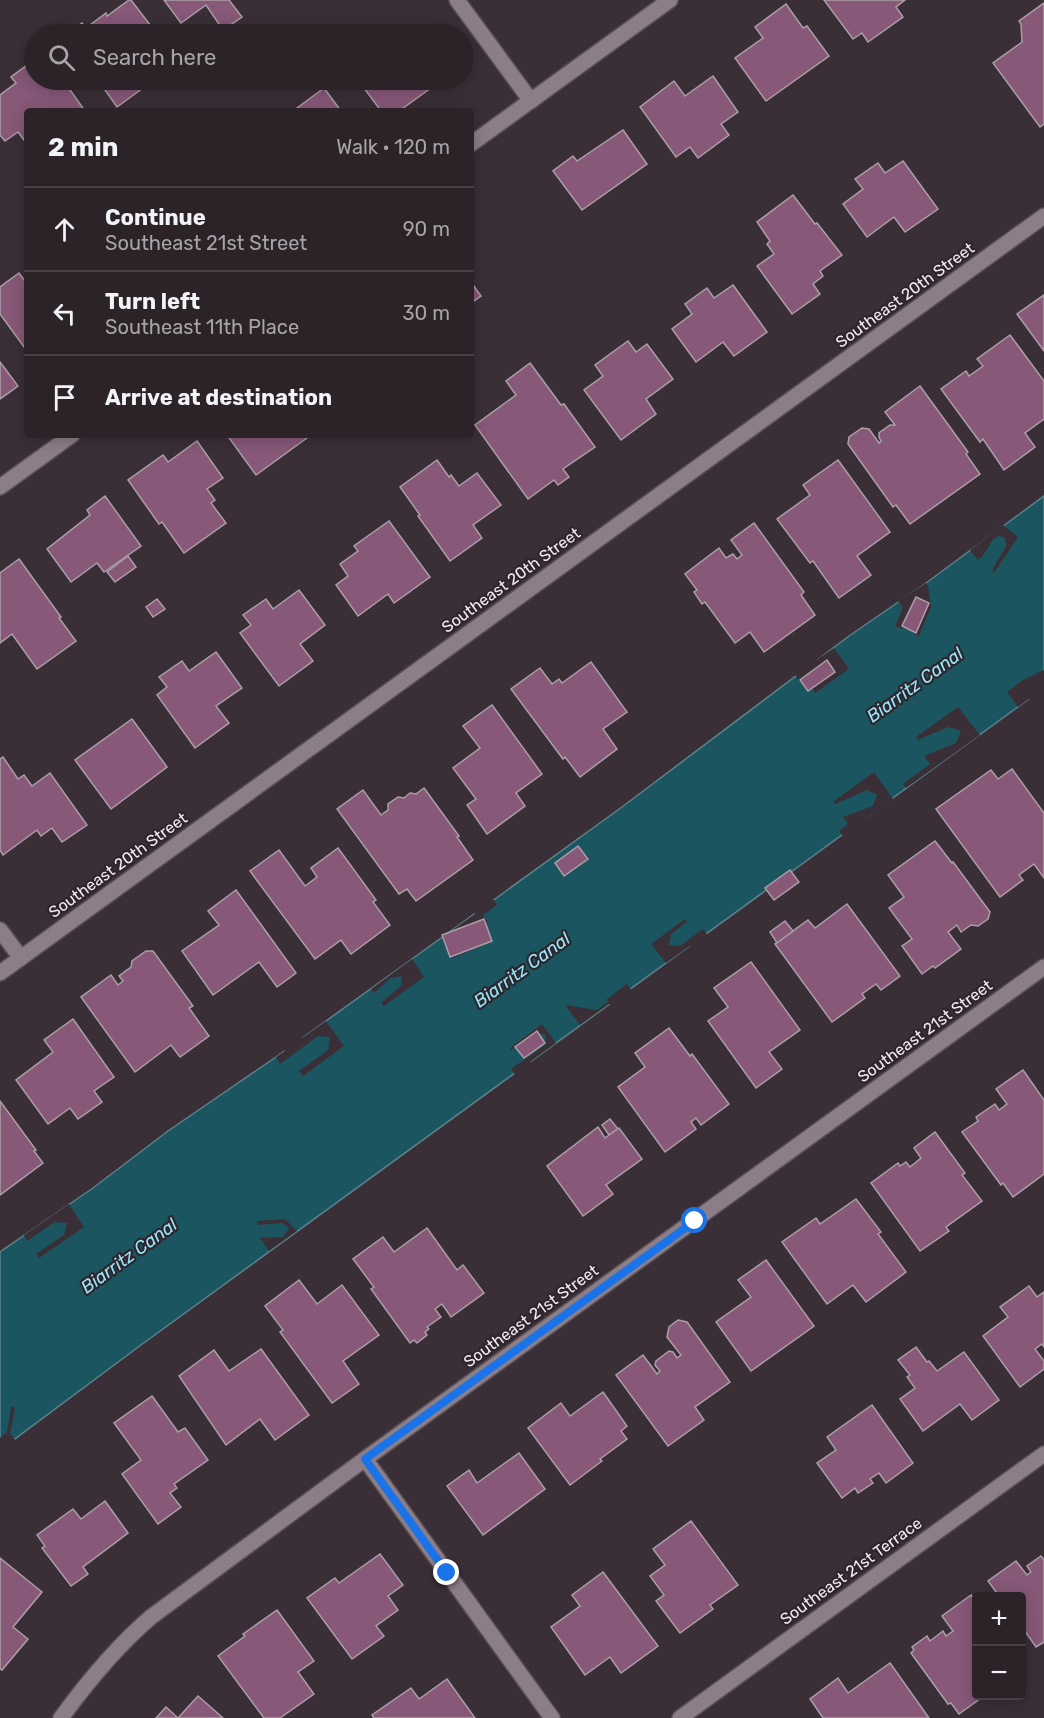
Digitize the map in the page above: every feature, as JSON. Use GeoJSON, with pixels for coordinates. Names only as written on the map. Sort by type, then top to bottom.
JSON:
{"type":"FeatureCollection","features":[{"type":"Feature","properties":{"kind":"street"},"geometry":{"type":"LineString","coordinates":[[457,0],[531,100]]}},
{"type":"Feature","properties":{"kind":"street"},"geometry":{"type":"LineString","coordinates":[[474,142],[670,0]]}},
{"type":"Feature","properties":{"kind":"street","name":"Southeast 20th Street"},"geometry":{"type":"LineString","coordinates":[[0,974],[1044,216]]}},
{"type":"Feature","properties":{"kind":"street"},"geometry":{"type":"LineString","coordinates":[[0,487],[68,438]]}},
{"type":"Feature","properties":{"kind":"street"},"geometry":{"type":"LineString","coordinates":[[0,930],[21,958]]}},
{"type":"Feature","properties":{"kind":"street","name":"Southeast 21st Street"},"geometry":{"type":"LineString","coordinates":[[61,1718],[96,1672],[132,1633],[151,1617],[365,1459],[1044,967]]}},
{"type":"Feature","properties":{"kind":"street","name":"Southeast 21st Terrace"},"geometry":{"type":"LineString","coordinates":[[680,1718],[1044,1454]]}},
{"type":"Feature","properties":{"kind":"street"},"geometry":{"type":"LineString","coordinates":[[365,1459],[552,1718]]}},
{"type":"Feature","properties":{"kind":"water","name":"Biarritz Canal"},"geometry":{"type":"Polygon","coordinates":[[[1044,496],[1044,688],[0,1450],[0,1252],[93,1188],[168,1131],[276,1057],[622,807],[849,636],[926,583],[1044,496]]]}},
{"type":"Feature","properties":{"kind":"pier"},"geometry":{"type":"Polygon","coordinates":[[[1003,525],[1018,537],[994,573],[992,570],[1006,547],[1004,537],[999,536],[993,539],[978,560],[970,550],[1003,525]]]}},
{"type":"Feature","properties":{"kind":"pier"},"geometry":{"type":"Polygon","coordinates":[[[926,583],[931,607],[919,636],[914,634],[926,607],[913,603],[902,629],[895,626],[903,608],[898,601],[926,583]]]}},
{"type":"Feature","properties":{"kind":"pier"},"geometry":{"type":"Polygon","coordinates":[[[834,648],[849,669],[815,693],[812,689],[833,674],[832,666],[825,664],[800,682],[794,673],[814,658],[816,660],[834,648]]]}},
{"type":"Feature","properties":{"kind":"pier"},"geometry":{"type":"Polygon","coordinates":[[[1044,670],[1044,692],[1018,707],[1007,692],[1023,680],[1044,670]]]}},
{"type":"Feature","properties":{"kind":"pier"},"geometry":{"type":"Polygon","coordinates":[[[958,707],[980,735],[906,788],[903,784],[930,764],[924,756],[956,743],[961,731],[948,727],[918,740],[916,737],[958,707]]]}},
{"type":"Feature","properties":{"kind":"pier"},"geometry":{"type":"Polygon","coordinates":[[[874,772],[893,799],[844,838],[839,831],[848,824],[843,817],[873,806],[877,795],[867,790],[835,804],[833,802],[874,772]]]}},
{"type":"Feature","properties":{"kind":"pier"},"geometry":{"type":"Polygon","coordinates":[[[492,898],[497,905],[483,915],[488,922],[459,932],[462,948],[492,937],[491,942],[452,958],[444,936],[475,914],[474,911],[492,898]]]}},
{"type":"Feature","properties":{"kind":"pier"},"geometry":{"type":"Polygon","coordinates":[[[685,919],[687,922],[671,934],[669,945],[680,946],[703,929],[708,936],[666,963],[651,944],[685,919]]]}},
{"type":"Feature","properties":{"kind":"pier"},"geometry":{"type":"Polygon","coordinates":[[[412,959],[424,977],[384,1006],[381,1003],[401,986],[402,976],[391,978],[374,993],[371,989],[412,959]]]}},
{"type":"Feature","properties":{"kind":"pier"},"geometry":{"type":"Polygon","coordinates":[[[627,984],[632,991],[580,1025],[565,1005],[597,1010],[627,984]]]}},
{"type":"Feature","properties":{"kind":"pier"},"geometry":{"type":"Polygon","coordinates":[[[326,1021],[344,1046],[303,1076],[299,1071],[328,1050],[330,1037],[318,1036],[280,1064],[276,1057],[285,1051],[283,1048],[326,1021]]]}},
{"type":"Feature","properties":{"kind":"pier"},"geometry":{"type":"Polygon","coordinates":[[[542,1024],[556,1043],[530,1062],[532,1064],[516,1076],[511,1069],[545,1045],[546,1035],[537,1033],[511,1050],[510,1048],[542,1024]]]}},
{"type":"Feature","properties":{"kind":"pier"},"geometry":{"type":"Polygon","coordinates":[[[69,1204],[84,1227],[39,1258],[36,1254],[64,1235],[67,1223],[55,1222],[27,1241],[24,1235],[69,1204]]]}},
{"type":"Feature","properties":{"kind":"pier"},"geometry":{"type":"Polygon","coordinates":[[[285,1219],[297,1231],[269,1251],[260,1238],[283,1237],[289,1228],[282,1223],[258,1225],[257,1221],[285,1219]]]}},
{"type":"Feature","properties":{"kind":"pier"},"geometry":{"type":"Polygon","coordinates":[[[13,1406],[15,1408],[10,1433],[16,1441],[0,1453],[0,1438],[7,1432],[13,1406]]]}},
{"type":"Feature","properties":{"kind":"building"},"geometry":{"type":"Polygon","coordinates":[[[131,0],[149,24],[91,24],[106,13],[107,16],[131,0]]]}},
{"type":"Feature","properties":{"kind":"building"},"geometry":{"type":"Polygon","coordinates":[[[164,0],[229,0],[242,17],[232,24],[219,24],[206,5],[181,23],[164,0]]]}},
{"type":"Feature","properties":{"kind":"building"},"geometry":{"type":"Polygon","coordinates":[[[824,0],[905,0],[896,7],[903,17],[868,42],[862,33],[853,39],[824,0]]]}},
{"type":"Feature","properties":{"kind":"building"},"geometry":{"type":"Polygon","coordinates":[[[1044,3],[1044,124],[1040,127],[993,63],[1022,42],[1019,21],[1044,3]]]}},
{"type":"Feature","properties":{"kind":"building"},"geometry":{"type":"Polygon","coordinates":[[[786,4],[803,28],[807,26],[829,56],[766,101],[735,58],[763,38],[755,27],[786,4]]]}},
{"type":"Feature","properties":{"kind":"building"},"geometry":{"type":"Polygon","coordinates":[[[24,67],[24,90],[70,90],[83,108],[24,108],[24,140],[18,132],[5,141],[0,135],[0,95],[16,83],[11,77],[24,67]]]}},
{"type":"Feature","properties":{"kind":"building"},"geometry":{"type":"Polygon","coordinates":[[[713,76],[738,112],[721,124],[729,135],[698,158],[690,147],[676,157],[640,107],[674,81],[685,96],[713,76]]]}},
{"type":"Feature","properties":{"kind":"building"},"geometry":{"type":"Polygon","coordinates":[[[105,90],[140,90],[117,107],[105,90]]]}},
{"type":"Feature","properties":{"kind":"building"},"geometry":{"type":"Polygon","coordinates":[[[321,90],[325,90],[339,108],[297,108],[321,90]]]}},
{"type":"Feature","properties":{"kind":"building"},"geometry":{"type":"Polygon","coordinates":[[[365,90],[428,90],[403,108],[379,108],[365,90]]]}},
{"type":"Feature","properties":{"kind":"building"},"geometry":{"type":"Polygon","coordinates":[[[623,130],[647,164],[582,210],[553,171],[573,156],[577,161],[623,130]]]}},
{"type":"Feature","properties":{"kind":"building"},"geometry":{"type":"Polygon","coordinates":[[[903,161],[938,209],[905,232],[894,217],[867,237],[843,204],[863,189],[855,179],[878,163],[885,173],[903,161]]]}},
{"type":"Feature","properties":{"kind":"building"},"geometry":{"type":"Polygon","coordinates":[[[793,195],[842,255],[820,271],[823,276],[813,284],[820,294],[792,314],[757,266],[774,254],[767,244],[770,241],[757,222],[793,195]]]}},
{"type":"Feature","properties":{"kind":"building"},"geometry":{"type":"Polygon","coordinates":[[[19,273],[24,280],[24,347],[0,314],[0,287],[19,273]]]}},
{"type":"Feature","properties":{"kind":"building"},"geometry":{"type":"Polygon","coordinates":[[[733,285],[767,332],[734,356],[723,342],[696,362],[672,329],[692,314],[685,304],[707,288],[714,298],[733,285]]]}},
{"type":"Feature","properties":{"kind":"building"},"geometry":{"type":"Polygon","coordinates":[[[474,286],[481,296],[474,301],[474,286]]]}},
{"type":"Feature","properties":{"kind":"building"},"geometry":{"type":"Polygon","coordinates":[[[1044,295],[1044,351],[1017,314],[1044,295]]]}},
{"type":"Feature","properties":{"kind":"building"},"geometry":{"type":"Polygon","coordinates":[[[1010,335],[1044,381],[1044,419],[1025,433],[1035,447],[1004,470],[983,439],[980,442],[941,389],[966,371],[969,376],[983,366],[977,359],[1010,335]]]}},
{"type":"Feature","properties":{"kind":"building"},"geometry":{"type":"Polygon","coordinates":[[[628,341],[636,352],[647,344],[673,379],[646,399],[656,414],[621,440],[584,390],[603,376],[595,365],[628,341]]]}},
{"type":"Feature","properties":{"kind":"building"},"geometry":{"type":"Polygon","coordinates":[[[0,362],[18,386],[0,399],[0,362]]]}},
{"type":"Feature","properties":{"kind":"building"},"geometry":{"type":"Polygon","coordinates":[[[530,363],[595,447],[563,469],[569,477],[558,485],[554,480],[528,499],[475,425],[516,395],[506,381],[530,363]]]}},
{"type":"Feature","properties":{"kind":"building"},"geometry":{"type":"Polygon","coordinates":[[[920,386],[968,452],[966,454],[980,474],[910,524],[896,505],[893,507],[848,444],[849,437],[862,428],[869,429],[879,443],[881,441],[879,433],[890,425],[895,425],[885,412],[920,386]]]}},
{"type":"Feature","properties":{"kind":"building"},"geometry":{"type":"Polygon","coordinates":[[[229,438],[307,438],[256,475],[229,438]]]}},
{"type":"Feature","properties":{"kind":"building"},"geometry":{"type":"Polygon","coordinates":[[[197,441],[223,478],[207,489],[215,500],[211,503],[226,523],[184,553],[162,522],[159,524],[128,480],[163,455],[168,462],[197,441]]]}},
{"type":"Feature","properties":{"kind":"building"},"geometry":{"type":"Polygon","coordinates":[[[437,460],[449,477],[451,475],[459,486],[477,473],[501,505],[473,525],[482,538],[450,561],[400,487],[437,460]]]}},
{"type":"Feature","properties":{"kind":"building"},"geometry":{"type":"Polygon","coordinates":[[[838,460],[890,532],[857,556],[871,575],[839,598],[813,561],[810,563],[777,519],[810,495],[803,485],[838,460]]]}},
{"type":"Feature","properties":{"kind":"building"},"geometry":{"type":"Polygon","coordinates":[[[105,496],[141,546],[104,572],[97,563],[71,582],[47,549],[90,515],[87,510],[105,496]]]}},
{"type":"Feature","properties":{"kind":"building"},"geometry":{"type":"Polygon","coordinates":[[[389,521],[430,577],[394,603],[388,594],[358,616],[336,585],[348,576],[340,564],[358,551],[354,546],[389,521]]]}},
{"type":"Feature","properties":{"kind":"building"},"geometry":{"type":"Polygon","coordinates":[[[754,523],[804,592],[801,595],[815,615],[764,652],[750,632],[735,643],[705,602],[702,604],[694,592],[697,590],[685,574],[719,548],[726,558],[733,554],[737,559],[742,555],[731,540],[754,523]]]}},
{"type":"Feature","properties":{"kind":"building"},"geometry":{"type":"Polygon","coordinates":[[[128,556],[136,567],[115,582],[107,572],[128,556]]]}},
{"type":"Feature","properties":{"kind":"building"},"geometry":{"type":"Polygon","coordinates":[[[19,559],[76,641],[37,669],[12,634],[0,643],[0,573],[19,559]]]}},
{"type":"Feature","properties":{"kind":"building"},"geometry":{"type":"Polygon","coordinates":[[[299,590],[325,625],[300,644],[313,661],[279,686],[240,633],[251,625],[243,615],[266,599],[273,609],[299,590]]]}},
{"type":"Feature","properties":{"kind":"building"},"geometry":{"type":"Polygon","coordinates":[[[916,597],[929,603],[916,633],[902,626],[916,597]]]}},
{"type":"Feature","properties":{"kind":"building"},"geometry":{"type":"Polygon","coordinates":[[[157,599],[165,609],[153,617],[146,607],[157,599]]]}},
{"type":"Feature","properties":{"kind":"building"},"geometry":{"type":"Polygon","coordinates":[[[216,652],[242,688],[216,706],[229,723],[195,748],[157,695],[167,687],[159,677],[182,661],[189,671],[216,652]]]}},
{"type":"Feature","properties":{"kind":"building"},"geometry":{"type":"Polygon","coordinates":[[[827,660],[835,672],[808,691],[800,680],[827,660]]]}},
{"type":"Feature","properties":{"kind":"building"},"geometry":{"type":"Polygon","coordinates":[[[591,662],[627,712],[603,729],[617,749],[580,777],[565,757],[563,759],[511,689],[540,668],[552,684],[559,679],[562,683],[591,662]]]}},
{"type":"Feature","properties":{"kind":"building"},"geometry":{"type":"Polygon","coordinates":[[[492,705],[542,774],[516,793],[525,806],[487,834],[467,805],[476,799],[453,768],[480,748],[463,726],[492,705]]]}},
{"type":"Feature","properties":{"kind":"building"},"geometry":{"type":"Polygon","coordinates":[[[132,719],[167,767],[111,809],[75,760],[132,719]]]}},
{"type":"Feature","properties":{"kind":"building"},"geometry":{"type":"Polygon","coordinates":[[[3,757],[18,779],[24,775],[32,786],[50,773],[87,825],[62,842],[52,828],[41,836],[37,830],[3,855],[0,850],[0,759],[3,757]]]}},
{"type":"Feature","properties":{"kind":"building"},"geometry":{"type":"Polygon","coordinates":[[[1012,769],[1044,813],[1044,878],[1034,864],[1019,875],[1023,880],[1000,897],[936,809],[991,770],[998,779],[1012,769]]]}},
{"type":"Feature","properties":{"kind":"building"},"geometry":{"type":"Polygon","coordinates":[[[424,788],[459,836],[457,837],[473,860],[416,901],[407,889],[399,894],[337,809],[363,790],[381,815],[388,810],[388,804],[398,797],[404,798],[410,793],[416,794],[424,788]]]}},
{"type":"Feature","properties":{"kind":"building"},"geometry":{"type":"Polygon","coordinates":[[[935,841],[990,912],[988,919],[978,926],[971,925],[961,932],[957,925],[948,932],[961,949],[935,968],[933,966],[922,974],[902,946],[912,939],[889,908],[904,897],[888,875],[935,841]]]}},
{"type":"Feature","properties":{"kind":"building"},"geometry":{"type":"Polygon","coordinates":[[[578,846],[588,859],[564,876],[555,863],[578,846]]]}},
{"type":"Feature","properties":{"kind":"building"},"geometry":{"type":"Polygon","coordinates":[[[338,848],[376,900],[373,902],[390,925],[351,954],[341,940],[315,959],[250,871],[279,850],[305,886],[317,877],[311,868],[338,848]]]}},
{"type":"Feature","properties":{"kind":"building"},"geometry":{"type":"Polygon","coordinates":[[[790,870],[799,882],[774,900],[765,888],[790,870]]]}},
{"type":"Feature","properties":{"kind":"building"},"geometry":{"type":"Polygon","coordinates":[[[236,890],[296,973],[277,987],[259,962],[213,995],[182,951],[219,925],[208,911],[236,890]]]}},
{"type":"Feature","properties":{"kind":"building"},"geometry":{"type":"Polygon","coordinates":[[[847,904],[900,976],[881,990],[876,984],[862,994],[865,998],[832,1022],[775,944],[808,920],[815,928],[847,904]]]}},
{"type":"Feature","properties":{"kind":"building"},"geometry":{"type":"Polygon","coordinates":[[[484,919],[492,941],[450,957],[442,935],[484,919]]]}},
{"type":"Feature","properties":{"kind":"building"},"geometry":{"type":"Polygon","coordinates":[[[785,921],[793,931],[777,943],[770,932],[785,921]]]}},
{"type":"Feature","properties":{"kind":"building"},"geometry":{"type":"Polygon","coordinates":[[[146,951],[153,951],[193,1006],[189,1008],[209,1036],[180,1057],[171,1045],[135,1072],[81,997],[111,975],[118,985],[123,981],[119,976],[131,967],[132,961],[146,951]]]}},
{"type":"Feature","properties":{"kind":"building"},"geometry":{"type":"Polygon","coordinates":[[[751,962],[800,1030],[769,1052],[782,1069],[756,1088],[708,1021],[728,1007],[714,988],[751,962]]]}},
{"type":"Feature","properties":{"kind":"building"},"geometry":{"type":"Polygon","coordinates":[[[73,1019],[114,1077],[94,1091],[102,1102],[78,1119],[70,1108],[48,1124],[16,1080],[53,1052],[44,1040],[73,1019]]]}},
{"type":"Feature","properties":{"kind":"building"},"geometry":{"type":"Polygon","coordinates":[[[669,1028],[690,1056],[692,1054],[729,1104],[701,1125],[696,1118],[691,1122],[696,1129],[665,1152],[618,1087],[645,1067],[635,1053],[669,1028]]]}},
{"type":"Feature","properties":{"kind":"building"},"geometry":{"type":"Polygon","coordinates":[[[537,1031],[545,1043],[524,1058],[515,1047],[537,1031]]]}},
{"type":"Feature","properties":{"kind":"building"},"geometry":{"type":"Polygon","coordinates":[[[1023,1070],[1044,1100],[1044,1174],[1013,1197],[1003,1183],[1001,1185],[962,1132],[978,1121],[976,1117],[995,1104],[999,1110],[1007,1104],[996,1089],[1023,1070]]]}},
{"type":"Feature","properties":{"kind":"building"},"geometry":{"type":"Polygon","coordinates":[[[0,1101],[43,1163],[0,1195],[0,1101]]]}},
{"type":"Feature","properties":{"kind":"building"},"geometry":{"type":"Polygon","coordinates":[[[610,1119],[618,1129],[609,1135],[602,1125],[610,1119]]]}},
{"type":"Feature","properties":{"kind":"building"},"geometry":{"type":"Polygon","coordinates":[[[598,1127],[605,1138],[619,1128],[642,1159],[606,1185],[613,1194],[583,1216],[547,1166],[598,1127]]]}},
{"type":"Feature","properties":{"kind":"building"},"geometry":{"type":"Polygon","coordinates":[[[935,1132],[965,1173],[962,1175],[982,1201],[946,1227],[949,1231],[920,1251],[871,1183],[898,1163],[900,1166],[906,1162],[910,1167],[921,1158],[914,1148],[935,1132]]]}},
{"type":"Feature","properties":{"kind":"building"},"geometry":{"type":"Polygon","coordinates":[[[856,1199],[881,1232],[878,1234],[906,1272],[866,1302],[853,1285],[827,1304],[782,1242],[816,1218],[820,1224],[856,1199]]]}},
{"type":"Feature","properties":{"kind":"building"},"geometry":{"type":"Polygon","coordinates":[[[427,1228],[457,1270],[463,1265],[484,1293],[451,1317],[442,1304],[435,1309],[441,1317],[427,1327],[429,1329],[425,1332],[427,1335],[417,1343],[414,1340],[410,1343],[371,1289],[374,1287],[353,1259],[383,1237],[394,1252],[427,1228]]]}},
{"type":"Feature","properties":{"kind":"building"},"geometry":{"type":"Polygon","coordinates":[[[766,1260],[814,1326],[751,1371],[716,1322],[751,1297],[738,1280],[766,1260]]]}},
{"type":"Feature","properties":{"kind":"building"},"geometry":{"type":"Polygon","coordinates":[[[299,1280],[317,1304],[342,1285],[379,1335],[343,1361],[359,1384],[332,1403],[280,1332],[283,1330],[265,1306],[299,1280]]]}},
{"type":"Feature","properties":{"kind":"building"},"geometry":{"type":"Polygon","coordinates":[[[1029,1286],[1037,1297],[1044,1292],[1044,1347],[1042,1344],[1035,1349],[1044,1361],[1044,1369],[1020,1387],[983,1336],[1008,1317],[1000,1307],[1029,1286]]]}},
{"type":"Feature","properties":{"kind":"building"},"geometry":{"type":"Polygon","coordinates":[[[678,1320],[687,1322],[730,1382],[695,1407],[704,1420],[668,1446],[616,1375],[643,1355],[657,1374],[660,1371],[655,1365],[656,1361],[669,1351],[673,1352],[677,1358],[681,1355],[667,1337],[669,1327],[678,1320]]]}},
{"type":"Feature","properties":{"kind":"building"},"geometry":{"type":"Polygon","coordinates":[[[916,1347],[937,1371],[964,1352],[999,1400],[972,1420],[960,1404],[923,1431],[900,1399],[915,1388],[907,1377],[910,1375],[898,1360],[916,1347]]]}},
{"type":"Feature","properties":{"kind":"building"},"geometry":{"type":"Polygon","coordinates":[[[261,1349],[309,1415],[275,1440],[260,1419],[226,1445],[179,1376],[214,1350],[229,1371],[261,1349]]]}},
{"type":"Feature","properties":{"kind":"building"},"geometry":{"type":"Polygon","coordinates":[[[603,1392],[627,1426],[621,1431],[627,1439],[570,1485],[528,1428],[561,1403],[570,1416],[603,1392]]]}},
{"type":"Feature","properties":{"kind":"building"},"geometry":{"type":"Polygon","coordinates":[[[152,1396],[178,1432],[185,1428],[208,1460],[174,1484],[177,1488],[170,1493],[181,1507],[158,1524],[122,1474],[141,1460],[114,1423],[152,1396]]]}},
{"type":"Feature","properties":{"kind":"building"},"geometry":{"type":"Polygon","coordinates":[[[872,1405],[913,1463],[886,1483],[879,1473],[870,1479],[873,1483],[858,1493],[855,1488],[842,1498],[817,1463],[836,1450],[827,1437],[872,1405]]]}},
{"type":"Feature","properties":{"kind":"building"},"geometry":{"type":"Polygon","coordinates":[[[519,1453],[545,1489],[483,1535],[447,1486],[469,1470],[477,1483],[519,1453]]]}},
{"type":"Feature","properties":{"kind":"building"},"geometry":{"type":"Polygon","coordinates":[[[105,1501],[128,1533],[83,1567],[88,1574],[71,1586],[42,1548],[45,1546],[37,1535],[73,1509],[81,1519],[105,1501]]]}},
{"type":"Feature","properties":{"kind":"building"},"geometry":{"type":"Polygon","coordinates":[[[691,1521],[738,1585],[710,1605],[713,1609],[680,1633],[656,1601],[664,1595],[650,1576],[665,1565],[653,1549],[691,1521]]]}},
{"type":"Feature","properties":{"kind":"building"},"geometry":{"type":"Polygon","coordinates":[[[380,1554],[403,1585],[388,1596],[398,1610],[376,1626],[384,1636],[352,1659],[307,1598],[335,1578],[339,1583],[380,1554]]]}},
{"type":"Feature","properties":{"kind":"building"},"geometry":{"type":"Polygon","coordinates":[[[1041,1556],[1044,1560],[1044,1642],[1036,1647],[1026,1633],[1026,1592],[996,1592],[988,1581],[1016,1561],[1027,1575],[1031,1572],[1027,1566],[1041,1556]]]}},
{"type":"Feature","properties":{"kind":"building"},"geometry":{"type":"Polygon","coordinates":[[[0,1558],[42,1592],[13,1627],[28,1639],[2,1670],[0,1669],[0,1558]]]}},
{"type":"Feature","properties":{"kind":"building"},"geometry":{"type":"Polygon","coordinates":[[[603,1572],[658,1646],[621,1673],[610,1657],[585,1675],[551,1627],[580,1606],[572,1595],[603,1572]]]}},
{"type":"Feature","properties":{"kind":"building"},"geometry":{"type":"Polygon","coordinates":[[[971,1595],[972,1700],[978,1700],[959,1714],[951,1703],[948,1704],[911,1653],[914,1650],[912,1647],[927,1636],[930,1641],[943,1631],[946,1636],[953,1631],[942,1616],[971,1595]]]}},
{"type":"Feature","properties":{"kind":"building"},"geometry":{"type":"Polygon","coordinates":[[[277,1610],[314,1661],[298,1672],[314,1694],[280,1718],[264,1718],[218,1656],[245,1636],[243,1634],[277,1610]]]}},
{"type":"Feature","properties":{"kind":"building"},"geometry":{"type":"Polygon","coordinates":[[[890,1663],[929,1718],[823,1718],[810,1699],[838,1678],[848,1693],[890,1663]]]}},
{"type":"Feature","properties":{"kind":"building"},"geometry":{"type":"Polygon","coordinates":[[[447,1679],[475,1718],[374,1718],[372,1715],[411,1688],[419,1699],[447,1679]]]}},
{"type":"Feature","properties":{"kind":"building"},"geometry":{"type":"Polygon","coordinates":[[[198,1696],[223,1718],[178,1718],[198,1696]]]}},
{"type":"Feature","properties":{"kind":"building"},"geometry":{"type":"Polygon","coordinates":[[[166,1707],[178,1718],[156,1718],[166,1707]]]}},
{"type":"Feature","properties":{"kind":"route"},"geometry":{"type":"LineString","coordinates":[[447,1573],[365,1459],[695,1221]]}}]}
